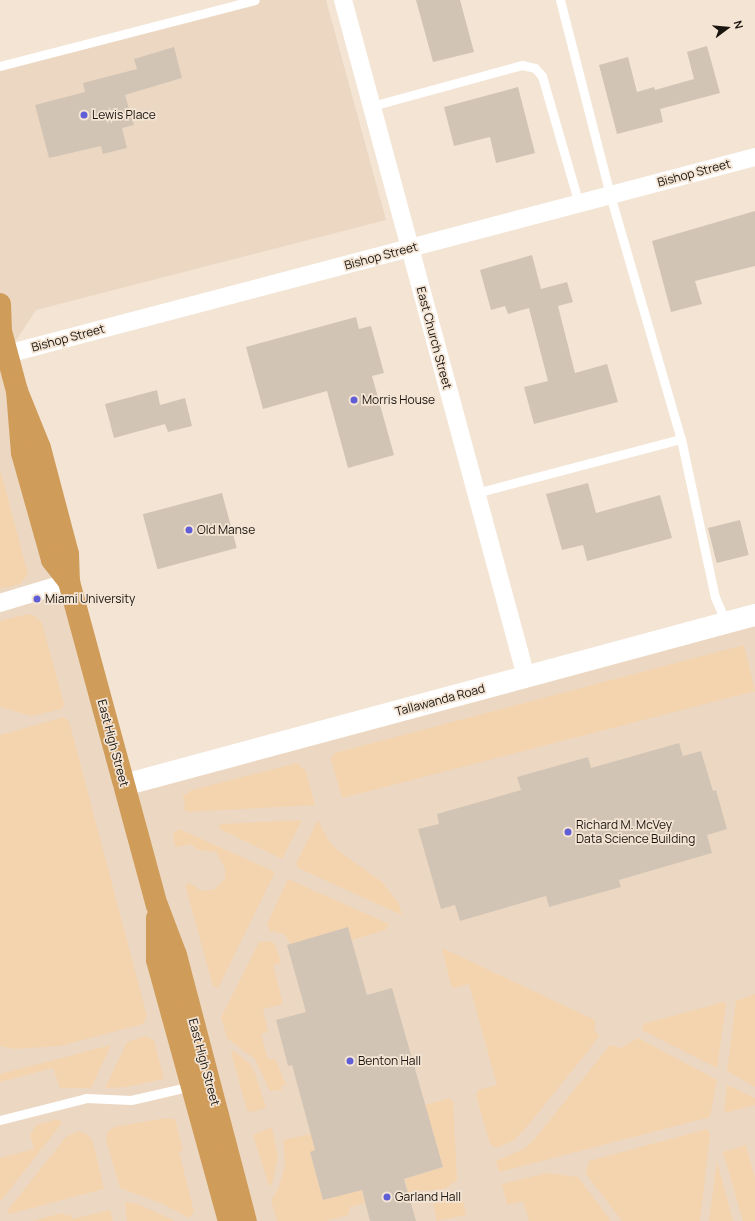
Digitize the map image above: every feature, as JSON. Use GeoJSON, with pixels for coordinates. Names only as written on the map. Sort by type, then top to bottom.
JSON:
{"type":"FeatureCollection","features":[{"type":"Feature","properties":{"kind":"highway","name":"East High Street"},"geometry":{"type":"LineString","coordinates":[[0,304],[0,331],[8,354],[17,391],[42,456],[68,554],[69,582],[157,905],[176,955],[246,1221]]}},
{"type":"Feature","properties":{"kind":"highway","name":"East High Street"},"geometry":{"type":"LineString","coordinates":[[157,905],[157,960],[229,1221]]}},
{"type":"Feature","properties":{"kind":"street","name":"East Church Street"},"geometry":{"type":"LineString","coordinates":[[343,0],[526,677]]}},
{"type":"Feature","properties":{"kind":"street","name":"Bishop Street"},"geometry":{"type":"LineString","coordinates":[[8,354],[755,157]]}},
{"type":"Feature","properties":{"kind":"street"},"geometry":{"type":"LineString","coordinates":[[0,603],[69,582]]}},
{"type":"Feature","properties":{"kind":"street","name":"Tallawanda Road"},"geometry":{"type":"LineString","coordinates":[[124,785],[755,615]]}},
{"type":"Feature","properties":{"kind":"lane"},"geometry":{"type":"LineString","coordinates":[[0,66],[255,0]]}},
{"type":"Feature","properties":{"kind":"lane"},"geometry":{"type":"LineString","coordinates":[[560,0],[610,195],[681,438],[715,597],[726,623]]}},
{"type":"Feature","properties":{"kind":"lane"},"geometry":{"type":"LineString","coordinates":[[372,106],[522,65],[535,68],[542,76],[579,204]]}},
{"type":"Feature","properties":{"kind":"lane"},"geometry":{"type":"LineString","coordinates":[[476,493],[681,438]]}},
{"type":"Feature","properties":{"kind":"lane"},"geometry":{"type":"LineString","coordinates":[[0,1120],[86,1098],[131,1100],[192,1086]]}},
{"type":"Feature","properties":{"kind":"shaded area","name":"Miami University"},"geometry":{"type":"Polygon","coordinates":[[[251,0],[326,0],[386,220],[36,310],[7,354],[125,784],[755,615],[755,1221],[0,1221],[0,66],[251,0]]]}},
{"type":"Feature","properties":{"kind":"shaded area"},"geometry":{"type":"Polygon","coordinates":[[[0,469],[28,574],[20,584],[0,589],[0,469]]]}},
{"type":"Feature","properties":{"kind":"shaded area"},"geometry":{"type":"Polygon","coordinates":[[[28,614],[35,616],[42,623],[64,704],[62,709],[31,716],[0,707],[0,621],[28,614]]]}},
{"type":"Feature","properties":{"kind":"shaded area"},"geometry":{"type":"Polygon","coordinates":[[[744,645],[755,691],[342,798],[331,759],[335,753],[744,645]]]}},
{"type":"Feature","properties":{"kind":"shaded area"},"geometry":{"type":"Polygon","coordinates":[[[64,717],[69,721],[147,1016],[143,1024],[60,1046],[15,1049],[0,1046],[0,735],[64,717]]]}},
{"type":"Feature","properties":{"kind":"shaded area"},"geometry":{"type":"Polygon","coordinates":[[[297,763],[306,771],[315,805],[188,812],[184,809],[185,800],[182,797],[192,790],[297,763]]]}},
{"type":"Feature","properties":{"kind":"shaded area"},"geometry":{"type":"Polygon","coordinates":[[[302,820],[282,859],[218,828],[221,824],[302,820]]]}},
{"type":"Feature","properties":{"kind":"shaded area"},"geometry":{"type":"Polygon","coordinates":[[[318,820],[328,840],[337,850],[382,882],[399,904],[402,915],[298,868],[296,863],[318,820]]]}},
{"type":"Feature","properties":{"kind":"shaded area"},"geometry":{"type":"Polygon","coordinates":[[[179,829],[275,872],[218,988],[213,986],[185,885],[190,883],[201,891],[215,889],[225,878],[225,868],[216,852],[198,850],[191,844],[175,847],[173,833],[179,829]]]}},
{"type":"Feature","properties":{"kind":"shaded area"},"geometry":{"type":"Polygon","coordinates":[[[288,879],[389,924],[385,930],[352,940],[348,927],[291,944],[284,934],[270,931],[267,924],[288,879]]]}},
{"type":"Feature","properties":{"kind":"shaded area"},"geometry":{"type":"Polygon","coordinates":[[[270,941],[275,944],[281,963],[273,965],[283,1004],[263,1009],[268,1032],[261,1034],[268,1060],[275,1058],[286,1085],[281,1086],[282,1090],[270,1091],[255,1059],[227,1038],[221,1017],[259,942],[270,941]]]}},
{"type":"Feature","properties":{"kind":"shaded area"},"geometry":{"type":"Polygon","coordinates":[[[442,948],[595,1020],[595,1032],[599,1036],[588,1051],[525,1129],[514,1140],[496,1148],[490,1144],[476,1095],[478,1090],[497,1085],[469,984],[454,988],[451,985],[442,948]]]}},
{"type":"Feature","properties":{"kind":"shaded area"},"geometry":{"type":"Polygon","coordinates":[[[755,994],[755,1087],[727,1071],[736,1001],[755,994]]]}},
{"type":"Feature","properties":{"kind":"shaded area"},"geometry":{"type":"Polygon","coordinates":[[[724,1002],[726,1004],[717,1068],[642,1030],[643,1024],[724,1002]]]}},
{"type":"Feature","properties":{"kind":"shaded area"},"geometry":{"type":"Polygon","coordinates":[[[145,1036],[154,1040],[164,1079],[126,1087],[105,1088],[127,1042],[145,1036]]]}},
{"type":"Feature","properties":{"kind":"shaded area"},"geometry":{"type":"Polygon","coordinates":[[[638,1038],[717,1080],[710,1117],[499,1172],[496,1161],[524,1149],[533,1141],[610,1045],[621,1048],[638,1038]]]}},
{"type":"Feature","properties":{"kind":"shaded area"},"geometry":{"type":"Polygon","coordinates":[[[111,1045],[91,1088],[60,1088],[53,1068],[0,1082],[0,1074],[111,1045]]]}},
{"type":"Feature","properties":{"kind":"shaded area"},"geometry":{"type":"Polygon","coordinates":[[[234,1051],[249,1063],[255,1073],[266,1108],[251,1112],[247,1110],[231,1052],[234,1051]]]}},
{"type":"Feature","properties":{"kind":"shaded area"},"geometry":{"type":"Polygon","coordinates":[[[727,1085],[755,1098],[755,1105],[724,1113],[727,1085]]]}},
{"type":"Feature","properties":{"kind":"shaded area"},"geometry":{"type":"Polygon","coordinates":[[[449,1098],[453,1101],[457,1180],[445,1189],[408,1192],[405,1179],[443,1167],[425,1105],[449,1098]]]}},
{"type":"Feature","properties":{"kind":"shaded area"},"geometry":{"type":"Polygon","coordinates":[[[166,1118],[175,1119],[183,1150],[179,1152],[194,1212],[189,1218],[163,1204],[120,1188],[106,1140],[107,1132],[114,1127],[166,1118]]]}},
{"type":"Feature","properties":{"kind":"shaded area"},"geometry":{"type":"Polygon","coordinates":[[[58,1119],[62,1123],[0,1202],[0,1158],[34,1149],[30,1135],[36,1125],[58,1119]]]}},
{"type":"Feature","properties":{"kind":"shaded area"},"geometry":{"type":"Polygon","coordinates":[[[272,1127],[278,1157],[272,1184],[269,1186],[253,1135],[272,1127]]]}},
{"type":"Feature","properties":{"kind":"shaded area"},"geometry":{"type":"Polygon","coordinates":[[[707,1129],[710,1135],[700,1221],[622,1221],[586,1174],[589,1161],[707,1129]]]}},
{"type":"Feature","properties":{"kind":"shaded area"},"geometry":{"type":"Polygon","coordinates":[[[79,1131],[88,1135],[93,1142],[104,1189],[9,1214],[7,1211],[66,1137],[79,1131]]]}},
{"type":"Feature","properties":{"kind":"shaded area"},"geometry":{"type":"Polygon","coordinates":[[[311,1134],[315,1151],[310,1152],[323,1200],[361,1190],[365,1203],[350,1207],[348,1215],[326,1221],[277,1221],[271,1200],[279,1187],[285,1164],[283,1140],[311,1134]]]}},
{"type":"Feature","properties":{"kind":"shaded area"},"geometry":{"type":"Polygon","coordinates":[[[746,1145],[755,1178],[755,1221],[743,1221],[723,1152],[746,1145]]]}},
{"type":"Feature","properties":{"kind":"shaded area"},"geometry":{"type":"Polygon","coordinates":[[[717,1161],[733,1221],[709,1221],[717,1161]]]}},
{"type":"Feature","properties":{"kind":"shaded area"},"geometry":{"type":"Polygon","coordinates":[[[547,1173],[578,1177],[611,1221],[529,1221],[523,1201],[507,1205],[502,1184],[547,1173]]]}},
{"type":"Feature","properties":{"kind":"shaded area"},"geometry":{"type":"Polygon","coordinates":[[[453,1196],[463,1201],[466,1215],[437,1221],[433,1204],[453,1196]]]}},
{"type":"Feature","properties":{"kind":"shaded area"},"geometry":{"type":"Polygon","coordinates":[[[125,1202],[138,1204],[175,1221],[127,1221],[125,1202]]]}},
{"type":"Feature","properties":{"kind":"shaded area"},"geometry":{"type":"Polygon","coordinates":[[[110,1210],[113,1221],[32,1221],[63,1213],[65,1216],[70,1214],[72,1219],[110,1210]]]}},
{"type":"Feature","properties":{"kind":"building"},"geometry":{"type":"Polygon","coordinates":[[[416,0],[460,0],[474,52],[433,62],[416,0]]]}},
{"type":"Feature","properties":{"kind":"building"},"geometry":{"type":"Polygon","coordinates":[[[707,46],[720,93],[660,109],[663,122],[617,134],[599,65],[628,57],[637,92],[654,87],[655,90],[694,79],[687,52],[707,46]]]}},
{"type":"Feature","properties":{"kind":"building","name":"Lewis Place"},"geometry":{"type":"Polygon","coordinates":[[[174,47],[182,78],[125,95],[134,125],[122,128],[127,148],[103,154],[101,146],[49,158],[35,105],[85,92],[83,83],[137,69],[134,59],[174,47]]]}},
{"type":"Feature","properties":{"kind":"building"},"geometry":{"type":"Polygon","coordinates":[[[518,87],[535,153],[496,163],[490,137],[454,146],[444,107],[518,87]]]}},
{"type":"Feature","properties":{"kind":"building"},"geometry":{"type":"Polygon","coordinates":[[[755,211],[755,266],[695,281],[702,304],[671,312],[652,241],[755,211]]]}},
{"type":"Feature","properties":{"kind":"building"},"geometry":{"type":"Polygon","coordinates":[[[532,255],[541,289],[567,282],[573,302],[558,306],[575,373],[607,364],[618,402],[534,424],[524,387],[548,381],[529,308],[508,314],[505,306],[491,310],[480,270],[532,255]]]}},
{"type":"Feature","properties":{"kind":"building","name":"Morris House"},"geometry":{"type":"Polygon","coordinates":[[[356,317],[359,329],[371,326],[384,373],[372,376],[394,455],[348,468],[327,391],[263,409],[246,347],[356,317]]]}},
{"type":"Feature","properties":{"kind":"building"},"geometry":{"type":"Polygon","coordinates":[[[157,390],[160,405],[185,398],[192,426],[168,432],[165,424],[114,438],[105,404],[157,390]]]}},
{"type":"Feature","properties":{"kind":"building"},"geometry":{"type":"Polygon","coordinates":[[[588,483],[596,513],[660,495],[672,538],[587,561],[583,545],[562,550],[546,494],[588,483]]]}},
{"type":"Feature","properties":{"kind":"building","name":"Old Manse"},"geometry":{"type":"Polygon","coordinates":[[[222,493],[237,548],[158,569],[143,514],[222,493]]]}},
{"type":"Feature","properties":{"kind":"building"},"geometry":{"type":"Polygon","coordinates":[[[740,520],[749,555],[717,563],[708,528],[740,520]]]}},
{"type":"Feature","properties":{"kind":"building","name":"Richard M. McVey Data Science Building"},"geometry":{"type":"Polygon","coordinates":[[[679,743],[683,756],[701,751],[713,791],[716,790],[727,829],[707,835],[712,853],[619,880],[621,887],[549,907],[546,896],[460,921],[455,905],[441,909],[418,829],[439,824],[437,814],[521,790],[517,777],[588,757],[591,768],[679,743]]]}},
{"type":"Feature","properties":{"kind":"building","name":"Benton Hall"},"geometry":{"type":"Polygon","coordinates":[[[348,927],[367,995],[392,988],[443,1167],[404,1179],[416,1221],[370,1221],[362,1190],[323,1200],[310,1152],[315,1150],[292,1065],[288,1066],[276,1020],[306,1012],[287,945],[348,927]]]}},
{"type":"Feature","properties":{"kind":"place","name":"Lewis Place"},"geometry":{"type":"Point","coordinates":[84,115]}},
{"type":"Feature","properties":{"kind":"place","name":"Morris House"},"geometry":{"type":"Point","coordinates":[354,400]}},
{"type":"Feature","properties":{"kind":"place","name":"Old Manse"},"geometry":{"type":"Point","coordinates":[189,530]}},
{"type":"Feature","properties":{"kind":"place","name":"Miami University"},"geometry":{"type":"Point","coordinates":[37,599]}},
{"type":"Feature","properties":{"kind":"place","name":"Richard M. McVey Data Science Building"},"geometry":{"type":"Point","coordinates":[568,832]}},
{"type":"Feature","properties":{"kind":"place","name":"Benton Hall"},"geometry":{"type":"Point","coordinates":[350,1061]}},
{"type":"Feature","properties":{"kind":"place","name":"Garland Hall"},"geometry":{"type":"Point","coordinates":[387,1197]}}]}
